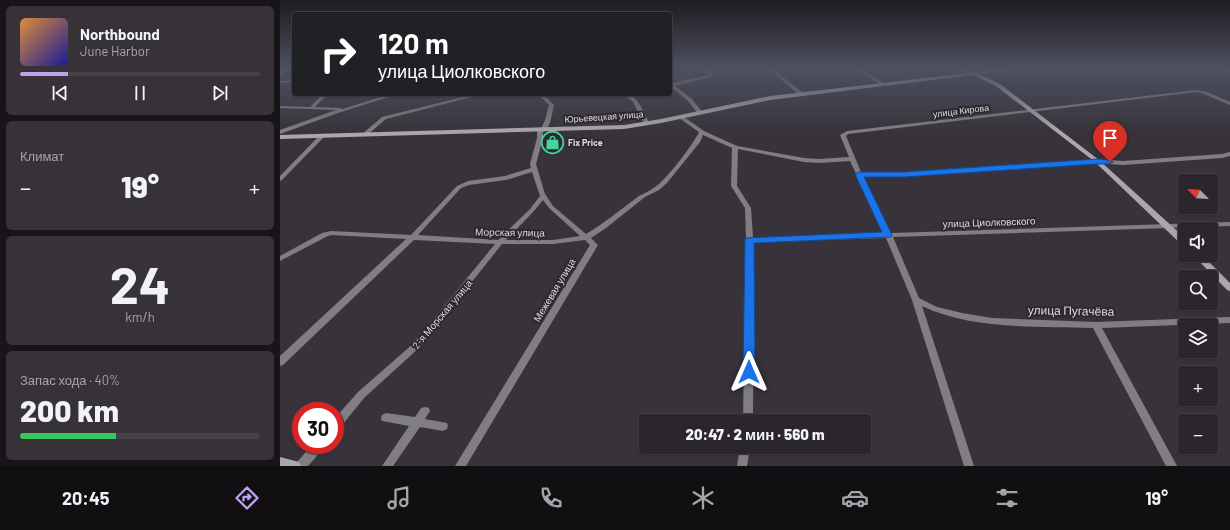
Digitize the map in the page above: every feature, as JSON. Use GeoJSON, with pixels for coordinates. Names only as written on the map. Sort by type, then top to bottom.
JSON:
{"type":"FeatureCollection","features":[{"type":"Feature","properties":{"kind":"main road","name":"Юрьевецкая улица"},"geometry":{"type":"LineString","coordinates":[[280,137],[615,127],[647,124],[750,101],[836,90]]}},
{"type":"Feature","properties":{"kind":"main road"},"geometry":{"type":"LineString","coordinates":[[1004,90],[1097,162],[1178,237]]}},
{"type":"Feature","properties":{"kind":"main road"},"geometry":{"type":"LineString","coordinates":[[1203,262],[1230,288]]}},
{"type":"Feature","properties":{"kind":"main road"},"geometry":{"type":"LineString","coordinates":[[280,463],[295,466]]}},
{"type":"Feature","properties":{"kind":"street"},"geometry":{"type":"LineString","coordinates":[[678,90],[690,100],[700,113]]}},
{"type":"Feature","properties":{"kind":"street"},"geometry":{"type":"LineString","coordinates":[[796,90],[801,94]]}},
{"type":"Feature","properties":{"kind":"street","name":"улица Кирова"},"geometry":{"type":"LineString","coordinates":[[852,159],[843,135],[844,134],[1200,91],[1230,104]]}},
{"type":"Feature","properties":{"kind":"street"},"geometry":{"type":"LineString","coordinates":[[311,108],[324,96]]}},
{"type":"Feature","properties":{"kind":"street"},"geometry":{"type":"LineString","coordinates":[[280,132],[346,109],[389,96]]}},
{"type":"Feature","properties":{"kind":"street"},"geometry":{"type":"LineString","coordinates":[[364,135],[384,118],[473,96]]}},
{"type":"Feature","properties":{"kind":"street"},"geometry":{"type":"LineString","coordinates":[[542,96],[552,104],[548,120],[542,130],[533,164],[543,196],[551,207],[586,238]]}},
{"type":"Feature","properties":{"kind":"street"},"geometry":{"type":"LineString","coordinates":[[629,96],[635,101],[647,124]]}},
{"type":"Feature","properties":{"kind":"street"},"geometry":{"type":"LineString","coordinates":[[280,107],[346,109]]}},
{"type":"Feature","properties":{"kind":"street"},"geometry":{"type":"LineString","coordinates":[[681,117],[702,132],[735,147],[804,160],[819,161],[852,159],[888,235],[916,300],[969,466]]}},
{"type":"Feature","properties":{"kind":"street","name":"Морская улица"},"geometry":{"type":"LineString","coordinates":[[280,259],[324,235],[331,233],[411,239],[500,242],[553,242],[586,238],[643,196],[657,189],[665,182],[698,141],[702,132]]}},
{"type":"Feature","properties":{"kind":"street"},"geometry":{"type":"LineString","coordinates":[[280,179],[322,136]]}},
{"type":"Feature","properties":{"kind":"street"},"geometry":{"type":"LineString","coordinates":[[735,147],[734,186],[748,208],[750,240],[748,414]]}},
{"type":"Feature","properties":{"kind":"street"},"geometry":{"type":"LineString","coordinates":[[859,174],[904,174],[1097,162],[1122,163],[1222,156],[1230,154]]}},
{"type":"Feature","properties":{"kind":"street"},"geometry":{"type":"LineString","coordinates":[[280,362],[411,239],[459,186],[463,184],[506,178],[535,169]]}},
{"type":"Feature","properties":{"kind":"street","name":"2-я Морская улица"},"geometry":{"type":"LineString","coordinates":[[344,415],[361,395],[417,345],[500,242],[532,210],[543,196]]}},
{"type":"Feature","properties":{"kind":"street","name":"улица Циолковского"},"geometry":{"type":"LineString","coordinates":[[750,240],[1230,224]]}},
{"type":"Feature","properties":{"kind":"street","name":"Межевая улица"},"geometry":{"type":"LineString","coordinates":[[460,466],[594,245],[586,238]]}},
{"type":"Feature","properties":{"kind":"street","name":"улица Пугачёва"},"geometry":{"type":"LineString","coordinates":[[916,300],[934,309],[992,321],[1096,325],[1230,320]]}},
{"type":"Feature","properties":{"kind":"street"},"geometry":{"type":"LineString","coordinates":[[1096,325],[1172,466]]}},
{"type":"Feature","properties":{"kind":"street"},"geometry":{"type":"LineString","coordinates":[[387,466],[425,411]]}},
{"type":"Feature","properties":{"kind":"street"},"geometry":{"type":"LineString","coordinates":[[386,418],[443,426]]}},
{"type":"Feature","properties":{"kind":"street"},"geometry":{"type":"LineString","coordinates":[[301,466],[311,454]]}},
{"type":"Feature","properties":{"kind":"street"},"geometry":{"type":"LineString","coordinates":[[742,466],[744,454]]}},
{"type":"Feature","properties":{"kind":"place","name":"Fix Price"},"geometry":{"type":"Point","coordinates":[553,143]}},
{"type":"Feature","properties":{"kind":"route"},"geometry":{"type":"LineString","coordinates":[[749,372],[750,240],[888,235],[859,174],[904,174],[1110,162]]}}]}
